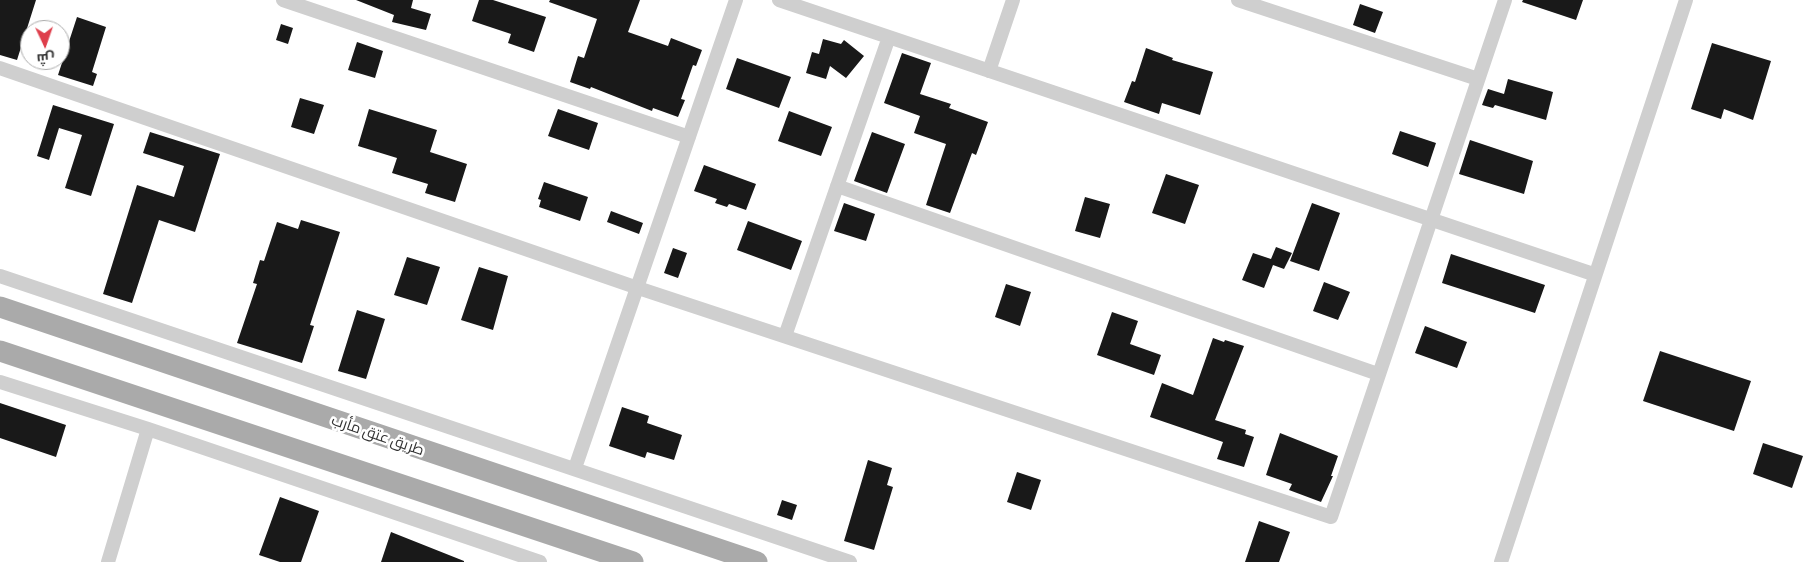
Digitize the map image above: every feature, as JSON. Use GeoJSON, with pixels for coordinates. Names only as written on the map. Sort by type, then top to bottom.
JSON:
{"type":"FeatureCollection","features":[{"type":"Feature","properties":{"kind":"main road","name":"طريق عتق مأرب"},"geometry":{"type":"LineString","coordinates":[[0,307],[757,562]]}},
{"type":"Feature","properties":{"kind":"main road"},"geometry":{"type":"LineString","coordinates":[[0,351],[633,562]]}},
{"type":"Feature","properties":{"kind":"street"},"geometry":{"type":"LineString","coordinates":[[283,0],[689,137]]}},
{"type":"Feature","properties":{"kind":"street"},"geometry":{"type":"LineString","coordinates":[[575,468],[736,0]]}},
{"type":"Feature","properties":{"kind":"street"},"geometry":{"type":"LineString","coordinates":[[779,0],[1593,274]]}},
{"type":"Feature","properties":{"kind":"street"},"geometry":{"type":"LineString","coordinates":[[989,71],[1013,0]]}},
{"type":"Feature","properties":{"kind":"street"},"geometry":{"type":"LineString","coordinates":[[1238,0],[1478,79]]}},
{"type":"Feature","properties":{"kind":"street"},"geometry":{"type":"LineString","coordinates":[[0,68],[638,288],[1331,517],[1505,0]]}},
{"type":"Feature","properties":{"kind":"street"},"geometry":{"type":"LineString","coordinates":[[1501,562],[1593,274],[1686,0]]}},
{"type":"Feature","properties":{"kind":"street"},"geometry":{"type":"LineString","coordinates":[[785,336],[889,37]]}},
{"type":"Feature","properties":{"kind":"street"},"geometry":{"type":"LineString","coordinates":[[837,186],[1378,374]]}},
{"type":"Feature","properties":{"kind":"street"},"geometry":{"type":"LineString","coordinates":[[0,276],[850,562]]}},
{"type":"Feature","properties":{"kind":"street"},"geometry":{"type":"LineString","coordinates":[[0,382],[148,429],[540,562]]}},
{"type":"Feature","properties":{"kind":"street"},"geometry":{"type":"LineString","coordinates":[[108,562],[148,429]]}},
{"type":"Feature","properties":{"kind":"building"},"geometry":{"type":"Polygon","coordinates":[[[0,0],[36,0],[30,20],[20,20],[20,51],[17,60],[0,55],[0,0]]]}},
{"type":"Feature","properties":{"kind":"building"},"geometry":{"type":"Polygon","coordinates":[[[356,0],[413,0],[411,8],[431,14],[426,30],[392,22],[394,15],[356,0]]]}},
{"type":"Feature","properties":{"kind":"building"},"geometry":{"type":"Polygon","coordinates":[[[479,0],[493,0],[546,17],[534,52],[508,43],[511,34],[472,21],[479,0]]]}},
{"type":"Feature","properties":{"kind":"building"},"geometry":{"type":"Polygon","coordinates":[[[550,0],[640,0],[628,32],[668,46],[671,38],[702,50],[696,66],[693,65],[681,99],[685,100],[678,117],[653,108],[652,111],[591,87],[590,89],[570,82],[578,56],[584,58],[597,19],[549,2],[550,0]]]}},
{"type":"Feature","properties":{"kind":"building"},"geometry":{"type":"Polygon","coordinates":[[[1523,0],[1583,0],[1576,20],[1522,2],[1523,0]]]}},
{"type":"Feature","properties":{"kind":"building"},"geometry":{"type":"Polygon","coordinates":[[[1360,4],[1383,12],[1375,33],[1353,25],[1360,4]]]}},
{"type":"Feature","properties":{"kind":"building"},"geometry":{"type":"Polygon","coordinates":[[[77,17],[106,27],[92,72],[97,74],[93,86],[58,75],[60,70],[70,70],[70,38],[77,17]]]}},
{"type":"Feature","properties":{"kind":"building"},"geometry":{"type":"Polygon","coordinates":[[[281,24],[293,28],[288,44],[276,40],[281,24]]]}},
{"type":"Feature","properties":{"kind":"building"},"geometry":{"type":"Polygon","coordinates":[[[823,39],[841,44],[844,40],[864,56],[846,78],[830,66],[826,79],[806,73],[812,52],[819,54],[823,39]]]}},
{"type":"Feature","properties":{"kind":"building"},"geometry":{"type":"Polygon","coordinates":[[[357,42],[383,51],[375,78],[348,70],[357,42]]]}},
{"type":"Feature","properties":{"kind":"building"},"geometry":{"type":"Polygon","coordinates":[[[1712,43],[1771,61],[1753,120],[1724,109],[1721,119],[1691,109],[1712,43]]]}},
{"type":"Feature","properties":{"kind":"building"},"geometry":{"type":"Polygon","coordinates":[[[1146,48],[1173,58],[1172,60],[1213,72],[1200,115],[1162,103],[1159,114],[1124,102],[1132,81],[1135,82],[1146,48]]]}},
{"type":"Feature","properties":{"kind":"building"},"geometry":{"type":"Polygon","coordinates":[[[902,53],[931,63],[920,94],[951,104],[949,108],[988,122],[976,155],[972,153],[950,213],[926,205],[946,144],[914,133],[920,116],[884,103],[902,53]]]}},
{"type":"Feature","properties":{"kind":"building"},"geometry":{"type":"Polygon","coordinates":[[[737,58],[791,77],[779,108],[726,89],[737,58]]]}},
{"type":"Feature","properties":{"kind":"building"},"geometry":{"type":"Polygon","coordinates":[[[1508,79],[1553,92],[1546,120],[1495,105],[1493,108],[1482,105],[1488,89],[1504,94],[1508,79]]]}},
{"type":"Feature","properties":{"kind":"building"},"geometry":{"type":"Polygon","coordinates":[[[300,98],[324,105],[314,134],[291,127],[300,98]]]}},
{"type":"Feature","properties":{"kind":"building"},"geometry":{"type":"Polygon","coordinates":[[[53,105],[114,124],[91,196],[65,188],[82,135],[59,128],[49,160],[37,156],[53,105]]]}},
{"type":"Feature","properties":{"kind":"building"},"geometry":{"type":"Polygon","coordinates":[[[369,109],[437,130],[430,152],[467,164],[455,202],[425,193],[428,184],[392,173],[397,158],[358,146],[369,109]]]}},
{"type":"Feature","properties":{"kind":"building"},"geometry":{"type":"Polygon","coordinates":[[[558,109],[598,123],[589,150],[548,136],[558,109]]]}},
{"type":"Feature","properties":{"kind":"building"},"geometry":{"type":"Polygon","coordinates":[[[789,111],[832,127],[821,156],[778,141],[789,111]]]}},
{"type":"Feature","properties":{"kind":"building"},"geometry":{"type":"Polygon","coordinates":[[[1400,131],[1436,143],[1428,167],[1392,154],[1400,131]]]}},
{"type":"Feature","properties":{"kind":"building"},"geometry":{"type":"Polygon","coordinates":[[[150,132],[220,154],[195,232],[159,220],[132,303],[103,294],[137,185],[174,197],[184,166],[143,153],[150,132]]]}},
{"type":"Feature","properties":{"kind":"building"},"geometry":{"type":"Polygon","coordinates":[[[872,132],[905,144],[887,193],[854,181],[872,132]]]}},
{"type":"Feature","properties":{"kind":"building"},"geometry":{"type":"Polygon","coordinates":[[[1470,140],[1533,161],[1524,194],[1459,174],[1470,140]]]}},
{"type":"Feature","properties":{"kind":"building"},"geometry":{"type":"Polygon","coordinates":[[[704,165],[756,184],[746,210],[729,204],[727,207],[715,203],[717,199],[694,191],[704,165]]]}},
{"type":"Feature","properties":{"kind":"building"},"geometry":{"type":"Polygon","coordinates":[[[1166,174],[1199,185],[1185,224],[1152,213],[1166,174]]]}},
{"type":"Feature","properties":{"kind":"building"},"geometry":{"type":"Polygon","coordinates":[[[544,182],[588,197],[580,221],[539,207],[541,200],[538,199],[544,182]]]}},
{"type":"Feature","properties":{"kind":"building"},"geometry":{"type":"Polygon","coordinates":[[[1085,197],[1110,204],[1100,238],[1075,231],[1085,197]]]}},
{"type":"Feature","properties":{"kind":"building"},"geometry":{"type":"Polygon","coordinates":[[[844,203],[875,214],[866,241],[834,231],[844,203]]]}},
{"type":"Feature","properties":{"kind":"building"},"geometry":{"type":"Polygon","coordinates":[[[1312,203],[1340,213],[1319,271],[1290,261],[1312,203]]]}},
{"type":"Feature","properties":{"kind":"building"},"geometry":{"type":"Polygon","coordinates":[[[611,211],[643,223],[639,234],[607,222],[611,211]]]}},
{"type":"Feature","properties":{"kind":"building"},"geometry":{"type":"Polygon","coordinates":[[[301,220],[340,232],[310,325],[314,326],[302,363],[237,343],[257,284],[253,283],[260,260],[264,261],[277,222],[298,229],[301,220]]]}},
{"type":"Feature","properties":{"kind":"building"},"geometry":{"type":"Polygon","coordinates":[[[748,221],[802,241],[791,270],[737,250],[748,221]]]}},
{"type":"Feature","properties":{"kind":"building"},"geometry":{"type":"Polygon","coordinates":[[[1276,247],[1292,253],[1284,269],[1273,265],[1264,288],[1242,280],[1253,253],[1271,259],[1276,247]]]}},
{"type":"Feature","properties":{"kind":"building"},"geometry":{"type":"Polygon","coordinates":[[[673,248],[687,253],[678,278],[664,273],[673,248]]]}},
{"type":"Feature","properties":{"kind":"building"},"geometry":{"type":"Polygon","coordinates":[[[1451,254],[1545,285],[1535,313],[1442,283],[1451,254]]]}},
{"type":"Feature","properties":{"kind":"building"},"geometry":{"type":"Polygon","coordinates":[[[407,257],[440,267],[427,305],[394,295],[407,257]]]}},
{"type":"Feature","properties":{"kind":"building"},"geometry":{"type":"Polygon","coordinates":[[[479,267],[508,276],[493,330],[461,320],[479,267]]]}},
{"type":"Feature","properties":{"kind":"building"},"geometry":{"type":"Polygon","coordinates":[[[1324,282],[1350,292],[1338,320],[1313,311],[1324,282]]]}},
{"type":"Feature","properties":{"kind":"building"},"geometry":{"type":"Polygon","coordinates":[[[1006,284],[1031,292],[1020,326],[995,317],[1006,284]]]}},
{"type":"Feature","properties":{"kind":"building"},"geometry":{"type":"Polygon","coordinates":[[[357,310],[385,319],[366,379],[338,371],[357,310]]]}},
{"type":"Feature","properties":{"kind":"building"},"geometry":{"type":"Polygon","coordinates":[[[1112,312],[1138,321],[1130,344],[1161,355],[1154,375],[1097,355],[1112,312]]]}},
{"type":"Feature","properties":{"kind":"building"},"geometry":{"type":"Polygon","coordinates":[[[1425,326],[1467,342],[1457,368],[1415,353],[1425,326]]]}},
{"type":"Feature","properties":{"kind":"building"},"geometry":{"type":"Polygon","coordinates":[[[1213,338],[1244,346],[1215,420],[1246,430],[1245,434],[1254,437],[1244,467],[1217,459],[1223,442],[1150,417],[1162,383],[1193,395],[1213,338]]]}},
{"type":"Feature","properties":{"kind":"building"},"geometry":{"type":"Polygon","coordinates":[[[1660,351],[1751,381],[1734,431],[1643,401],[1660,351]]]}},
{"type":"Feature","properties":{"kind":"building"},"geometry":{"type":"Polygon","coordinates":[[[0,403],[66,425],[56,457],[0,438],[0,403]]]}},
{"type":"Feature","properties":{"kind":"building"},"geometry":{"type":"Polygon","coordinates":[[[622,407],[649,416],[647,423],[682,435],[674,460],[647,452],[645,458],[609,446],[622,407]]]}},
{"type":"Feature","properties":{"kind":"building"},"geometry":{"type":"Polygon","coordinates":[[[1280,433],[1338,456],[1331,476],[1333,476],[1321,502],[1289,490],[1292,484],[1266,475],[1280,433]]]}},
{"type":"Feature","properties":{"kind":"building"},"geometry":{"type":"Polygon","coordinates":[[[1763,443],[1803,456],[1792,488],[1753,474],[1763,443]]]}},
{"type":"Feature","properties":{"kind":"building"},"geometry":{"type":"Polygon","coordinates":[[[868,460],[892,468],[887,485],[893,487],[874,550],[844,541],[868,460]]]}},
{"type":"Feature","properties":{"kind":"building"},"geometry":{"type":"Polygon","coordinates":[[[1017,472],[1041,480],[1031,510],[1007,502],[1017,472]]]}},
{"type":"Feature","properties":{"kind":"building"},"geometry":{"type":"Polygon","coordinates":[[[280,497],[319,511],[301,562],[280,562],[259,555],[280,497]]]}},
{"type":"Feature","properties":{"kind":"building"},"geometry":{"type":"Polygon","coordinates":[[[782,500],[797,505],[792,520],[777,515],[782,500]]]}},
{"type":"Feature","properties":{"kind":"building"},"geometry":{"type":"Polygon","coordinates":[[[1259,521],[1290,532],[1279,562],[1245,562],[1259,521]]]}},
{"type":"Feature","properties":{"kind":"building"},"geometry":{"type":"Polygon","coordinates":[[[391,532],[464,561],[464,562],[381,562],[391,532]]]}}]}
